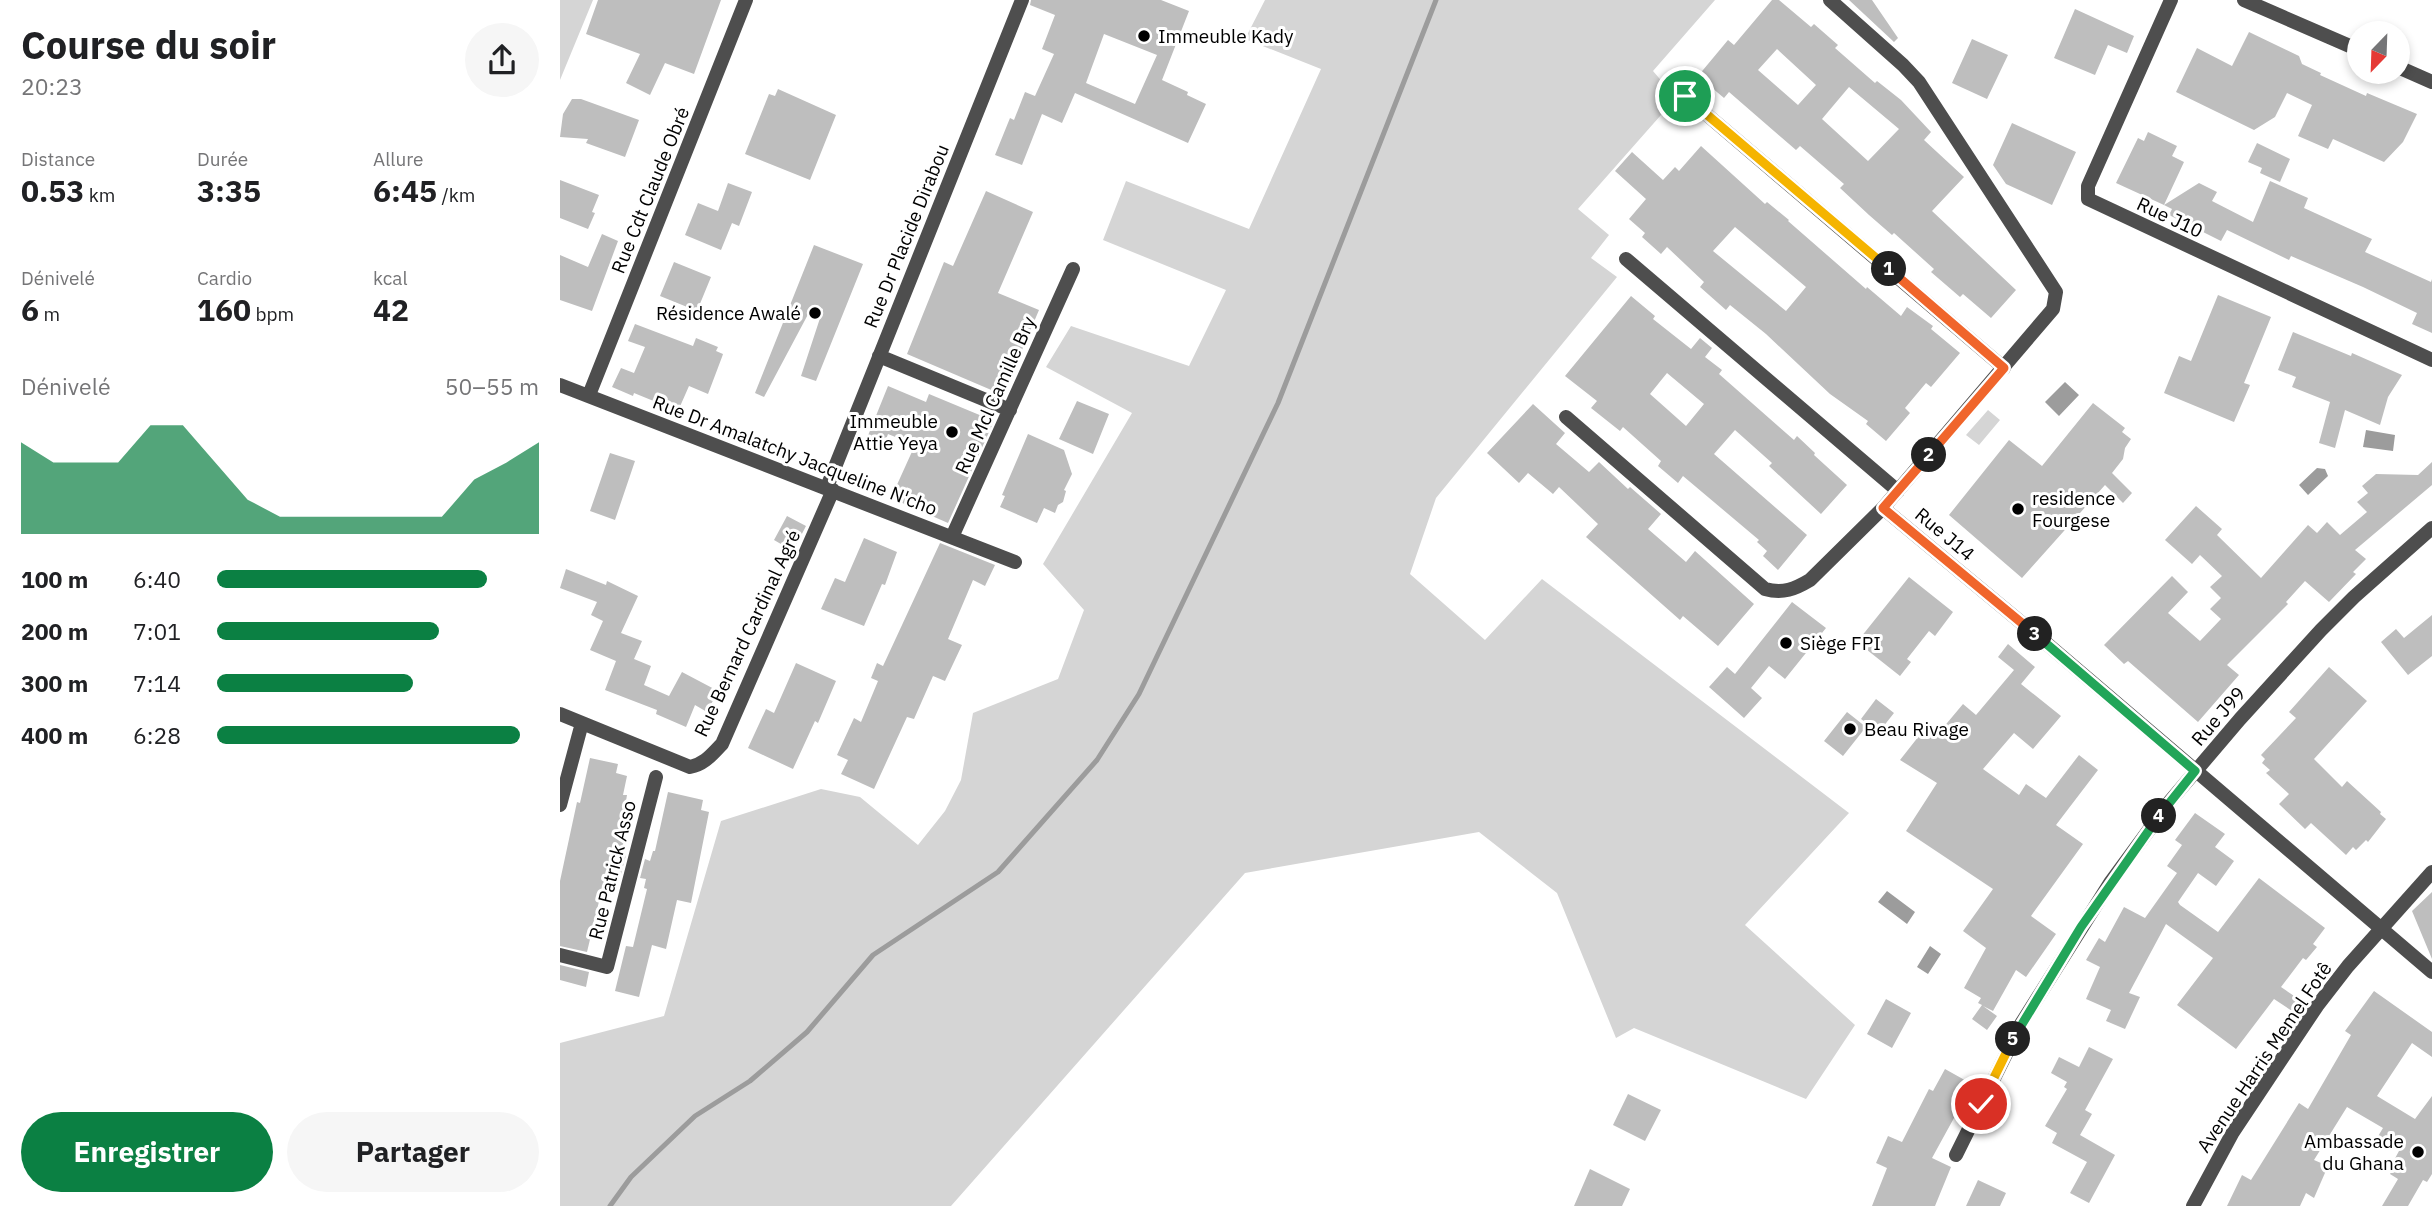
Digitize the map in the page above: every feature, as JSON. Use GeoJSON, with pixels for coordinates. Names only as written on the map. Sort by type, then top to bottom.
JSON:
{"type":"FeatureCollection","features":[{"type":"Feature","properties":{"kind":"street","name":"Rue Cdt Claude Obré"},"geometry":{"type":"LineString","coordinates":[[589,395],[746,0]]}},
{"type":"Feature","properties":{"kind":"street","name":"Rue Dr Placide Dirabou"},"geometry":{"type":"LineString","coordinates":[[830,489],[879,356],[1022,0]]}},
{"type":"Feature","properties":{"kind":"street","name":"Rue J14"},"geometry":{"type":"LineString","coordinates":[[1830,0],[1919,82],[2056,292],[2053,309],[1883,508],[2195,771]]}},
{"type":"Feature","properties":{"kind":"street","name":"Rue J10"},"geometry":{"type":"LineString","coordinates":[[2171,0],[2088,186],[2088,199],[2432,360]]}},
{"type":"Feature","properties":{"kind":"street"},"geometry":{"type":"LineString","coordinates":[[2244,0],[2347,45]]}},
{"type":"Feature","properties":{"kind":"street"},"geometry":{"type":"LineString","coordinates":[[2410,72],[2432,82]]}},
{"type":"Feature","properties":{"kind":"street"},"geometry":{"type":"LineString","coordinates":[[1685,96],[2004,368]]}},
{"type":"Feature","properties":{"kind":"street"},"geometry":{"type":"LineString","coordinates":[[1626,259],[1898,491]]}},
{"type":"Feature","properties":{"kind":"street","name":"Rue Mcl Camille Bry"},"geometry":{"type":"LineString","coordinates":[[952,537],[1073,269]]}},
{"type":"Feature","properties":{"kind":"street"},"geometry":{"type":"LineString","coordinates":[[879,356],[1010,410]]}},
{"type":"Feature","properties":{"kind":"street","name":"Rue Dr Amalatchy Jacqueline N'cho"},"geometry":{"type":"LineString","coordinates":[[560,385],[1015,562]]}},
{"type":"Feature","properties":{"kind":"street"},"geometry":{"type":"LineString","coordinates":[[1566,417],[1765,589],[1780,592],[1796,588],[1810,580],[1883,508]]}},
{"type":"Feature","properties":{"kind":"street","name":"Rue Bernard Cardinal Agré"},"geometry":{"type":"LineString","coordinates":[[560,714],[690,767],[699,765],[709,757],[722,744],[830,489]]}},
{"type":"Feature","properties":{"kind":"street","name":"Rue J99"},"geometry":{"type":"LineString","coordinates":[[2432,528],[2321,630],[2195,771],[2432,972]]}},
{"type":"Feature","properties":{"kind":"street"},"geometry":{"type":"LineString","coordinates":[[560,805],[582,723]]}},
{"type":"Feature","properties":{"kind":"street"},"geometry":{"type":"LineString","coordinates":[[1956,1155],[2021,1024],[2081,927],[2137,845],[2195,771]]}},
{"type":"Feature","properties":{"kind":"street","name":"Rue Patrick Asso"},"geometry":{"type":"LineString","coordinates":[[560,955],[607,967],[656,777]]}},
{"type":"Feature","properties":{"kind":"street","name":"Avenue Harris Memel Fotê"},"geometry":{"type":"LineString","coordinates":[[2193,1206],[2233,1132],[2297,1035],[2348,966],[2432,872]]}},
{"type":"Feature","properties":{"kind":"shaded area"},"geometry":{"type":"Polygon","coordinates":[[[560,0],[593,0],[560,80],[560,0]]]}},
{"type":"Feature","properties":{"kind":"shaded area"},"geometry":{"type":"Polygon","coordinates":[[[1265,0],[1715,0],[1653,71],[1676,98],[1578,209],[1609,235],[1591,258],[1617,277],[1436,498],[1410,574],[1485,640],[1542,579],[1849,813],[1745,925],[1855,1025],[1806,1099],[1634,1028],[1616,1038],[1557,893],[1479,832],[1245,873],[951,1206],[560,1206],[560,1043],[664,1016],[721,821],[821,789],[860,797],[918,845],[945,811],[961,780],[973,713],[1058,679],[1084,610],[1043,564],[1132,413],[1046,367],[1071,326],[1189,366],[1226,290],[1103,240],[1126,181],[1249,229],[1321,69],[1245,39],[1265,0]]]}},
{"type":"Feature","properties":{"kind":"shaded area"},"geometry":{"type":"Polygon","coordinates":[[[2065,382],[2079,395],[2059,416],[2045,402],[2065,382]]]}},
{"type":"Feature","properties":{"kind":"shaded area"},"geometry":{"type":"Polygon","coordinates":[[[1988,410],[2000,420],[1979,445],[1966,435],[1988,410]]]}},
{"type":"Feature","properties":{"kind":"shaded area"},"geometry":{"type":"Polygon","coordinates":[[[2366,430],[2395,435],[2393,451],[2363,447],[2366,430]]]}},
{"type":"Feature","properties":{"kind":"shaded area"},"geometry":{"type":"Polygon","coordinates":[[[2317,468],[2325,469],[2328,476],[2308,495],[2299,485],[2317,468]]]}},
{"type":"Feature","properties":{"kind":"shaded area"},"geometry":{"type":"Polygon","coordinates":[[[1887,891],[1915,912],[1907,924],[1878,902],[1887,891]]]}},
{"type":"Feature","properties":{"kind":"shaded area"},"geometry":{"type":"Polygon","coordinates":[[[1930,946],[1941,954],[1928,974],[1917,967],[1930,946]]]}},
{"type":"Feature","properties":{"kind":"building"},"geometry":{"type":"Polygon","coordinates":[[[598,0],[721,0],[694,74],[665,63],[650,95],[626,83],[640,54],[586,34],[598,0]]]}},
{"type":"Feature","properties":{"kind":"building"},"geometry":{"type":"Polygon","coordinates":[[[1031,0],[1161,0],[1189,11],[1162,80],[1206,104],[1188,143],[1075,93],[1062,123],[1042,114],[1022,165],[995,155],[1010,118],[1014,120],[1025,92],[1035,96],[1054,54],[1042,49],[1055,15],[1030,5],[1031,0]],[[1104,34],[1086,83],[1135,104],[1157,55],[1104,34]]]}},
{"type":"Feature","properties":{"kind":"building"},"geometry":{"type":"Polygon","coordinates":[[[1772,0],[1779,0],[1811,27],[1814,24],[1838,45],[1835,48],[1875,83],[1877,81],[1901,100],[1931,132],[1924,140],[1964,177],[1932,211],[2016,290],[1991,318],[1963,294],[1960,297],[1931,272],[1934,269],[1894,233],[1892,235],[1869,215],[1840,188],[1844,184],[1800,146],[1796,150],[1729,92],[1724,98],[1698,76],[1728,40],[1734,45],[1772,0]],[[1777,49],[1758,70],[1798,105],[1816,85],[1777,49]],[[1849,87],[1822,119],[1868,161],[1899,129],[1849,87]]]}},
{"type":"Feature","properties":{"kind":"building"},"geometry":{"type":"Polygon","coordinates":[[[1849,0],[1872,0],[1898,38],[1894,42],[1849,0]]]}},
{"type":"Feature","properties":{"kind":"building"},"geometry":{"type":"Polygon","coordinates":[[[2075,9],[2134,36],[2127,53],[2108,45],[2095,75],[2054,58],[2075,9]]]}},
{"type":"Feature","properties":{"kind":"building"},"geometry":{"type":"Polygon","coordinates":[[[2249,32],[2299,56],[2302,64],[2321,73],[2320,75],[2366,96],[2367,93],[2417,114],[2403,142],[2384,162],[2333,139],[2328,149],[2298,136],[2312,105],[2287,93],[2275,117],[2254,130],[2176,92],[2197,48],[2232,66],[2249,32]]]}},
{"type":"Feature","properties":{"kind":"building"},"geometry":{"type":"Polygon","coordinates":[[[1972,39],[2008,55],[1987,99],[1952,83],[1972,39]]]}},
{"type":"Feature","properties":{"kind":"building"},"geometry":{"type":"Polygon","coordinates":[[[778,89],[836,115],[810,180],[745,154],[769,94],[775,96],[778,89]]]}},
{"type":"Feature","properties":{"kind":"building"},"geometry":{"type":"Polygon","coordinates":[[[572,99],[581,99],[639,120],[625,157],[586,143],[588,139],[560,137],[563,114],[572,99]]]}},
{"type":"Feature","properties":{"kind":"building"},"geometry":{"type":"Polygon","coordinates":[[[2012,123],[2076,152],[2052,205],[2006,184],[1993,165],[2012,123]]]}},
{"type":"Feature","properties":{"kind":"building"},"geometry":{"type":"Polygon","coordinates":[[[2148,132],[2177,146],[2172,156],[2184,162],[2164,205],[2116,183],[2138,138],[2144,141],[2148,132]]]}},
{"type":"Feature","properties":{"kind":"building"},"geometry":{"type":"Polygon","coordinates":[[[2257,143],[2290,159],[2280,182],[2260,173],[2262,168],[2248,162],[2257,143]]]}},
{"type":"Feature","properties":{"kind":"building"},"geometry":{"type":"Polygon","coordinates":[[[1701,146],[1866,289],[1867,287],[1901,316],[1907,307],[1933,326],[1931,329],[1960,353],[1931,387],[1926,383],[1905,408],[1910,413],[1886,441],[1866,424],[1868,421],[1830,394],[1766,334],[1730,305],[1726,310],[1700,287],[1704,282],[1667,247],[1661,254],[1642,237],[1645,233],[1629,219],[1646,199],[1615,171],[1632,152],[1663,180],[1675,167],[1679,171],[1701,146]],[[1735,227],[1713,251],[1786,311],[1806,287],[1735,227]]]}},
{"type":"Feature","properties":{"kind":"building"},"geometry":{"type":"Polygon","coordinates":[[[560,180],[599,195],[588,229],[560,218],[560,180]]]}},
{"type":"Feature","properties":{"kind":"building"},"geometry":{"type":"Polygon","coordinates":[[[2270,181],[2308,198],[2304,208],[2372,239],[2365,252],[2431,282],[2432,279],[2432,333],[2412,324],[2417,313],[2363,287],[2291,256],[2289,260],[2227,230],[2221,241],[2169,215],[2172,209],[2164,205],[2199,183],[2217,192],[2212,201],[2253,222],[2270,181]]]}},
{"type":"Feature","properties":{"kind":"building"},"geometry":{"type":"Polygon","coordinates":[[[728,183],[752,192],[739,226],[732,223],[721,250],[685,235],[698,203],[718,211],[728,183]]]}},
{"type":"Feature","properties":{"kind":"building"},"geometry":{"type":"Polygon","coordinates":[[[986,191],[1033,212],[998,293],[1039,310],[1019,357],[1012,354],[996,392],[907,354],[944,262],[953,266],[986,191]]]}},
{"type":"Feature","properties":{"kind":"building"},"geometry":{"type":"Polygon","coordinates":[[[602,234],[618,241],[592,311],[560,300],[560,255],[588,267],[602,234]]]}},
{"type":"Feature","properties":{"kind":"building","name":"Résidence Awalé"},"geometry":{"type":"Polygon","coordinates":[[[814,245],[863,264],[816,381],[801,376],[823,309],[813,305],[764,397],[755,393],[814,245]]]}},
{"type":"Feature","properties":{"kind":"building"},"geometry":{"type":"Polygon","coordinates":[[[674,262],[711,277],[697,311],[660,296],[674,262]]]}},
{"type":"Feature","properties":{"kind":"building"},"geometry":{"type":"Polygon","coordinates":[[[2218,295],[2271,317],[2244,383],[2250,385],[2234,422],[2164,393],[2179,356],[2191,361],[2218,295]]]}},
{"type":"Feature","properties":{"kind":"building"},"geometry":{"type":"Polygon","coordinates":[[[1631,296],[1655,316],[1653,319],[1691,349],[1700,338],[1712,348],[1705,357],[1722,370],[1719,374],[1794,440],[1797,436],[1847,485],[1821,514],[1769,466],[1772,463],[1735,430],[1714,454],[1807,535],[1778,570],[1763,556],[1767,551],[1757,542],[1759,540],[1683,476],[1678,483],[1658,466],[1661,461],[1623,427],[1620,431],[1591,408],[1597,401],[1565,376],[1631,296]],[[1667,373],[1650,394],[1686,426],[1704,404],[1667,373]]]}},
{"type":"Feature","properties":{"kind":"building"},"geometry":{"type":"Polygon","coordinates":[[[635,324],[693,346],[696,338],[718,347],[716,351],[723,354],[708,394],[689,386],[678,411],[612,387],[621,368],[634,373],[645,347],[628,341],[635,324]]]}},
{"type":"Feature","properties":{"kind":"building"},"geometry":{"type":"Polygon","coordinates":[[[2293,332],[2351,356],[2352,353],[2402,375],[2388,397],[2380,425],[2345,410],[2335,448],[2319,443],[2330,402],[2292,387],[2296,377],[2278,370],[2293,332]]]}},
{"type":"Feature","properties":{"kind":"building"},"geometry":{"type":"Polygon","coordinates":[[[888,386],[926,402],[929,394],[994,421],[948,523],[891,498],[915,445],[888,434],[882,450],[865,443],[888,386]]]}},
{"type":"Feature","properties":{"kind":"building"},"geometry":{"type":"Polygon","coordinates":[[[1077,401],[1109,414],[1093,454],[1059,439],[1077,401]]]}},
{"type":"Feature","properties":{"kind":"building","name":"residence Fourgese"},"geometry":{"type":"Polygon","coordinates":[[[2093,403],[2125,428],[2122,432],[2131,439],[2125,448],[2123,459],[2112,473],[2132,493],[2123,503],[2105,485],[2022,578],[1949,515],[2009,440],[2042,466],[2093,403]]]}},
{"type":"Feature","properties":{"kind":"building"},"geometry":{"type":"Polygon","coordinates":[[[1533,404],[1565,433],[1556,444],[1589,472],[1599,462],[1661,514],[1648,529],[1686,562],[1695,551],[1754,604],[1718,646],[1683,616],[1680,620],[1586,537],[1598,524],[1559,487],[1553,494],[1528,473],[1519,483],[1487,453],[1533,404]]]}},
{"type":"Feature","properties":{"kind":"building"},"geometry":{"type":"Polygon","coordinates":[[[1028,434],[1064,450],[1072,474],[1064,490],[1063,502],[1058,505],[1055,513],[1044,508],[1037,523],[1000,507],[1005,496],[1002,495],[1028,434]]]}},
{"type":"Feature","properties":{"kind":"building"},"geometry":{"type":"Polygon","coordinates":[[[610,453],[635,461],[615,520],[590,511],[610,453]]]}},
{"type":"Feature","properties":{"kind":"building"},"geometry":{"type":"Polygon","coordinates":[[[2432,462],[2432,485],[2355,550],[2366,559],[2353,572],[2356,574],[2329,602],[2305,581],[2286,602],[2288,604],[2227,665],[2239,675],[2198,722],[2128,661],[2124,664],[2104,645],[2172,576],[2188,592],[2168,613],[2200,641],[2221,619],[2210,609],[2221,598],[2210,587],[2222,576],[2200,555],[2192,564],[2165,540],[2196,506],[2222,529],[2217,535],[2261,578],[2308,525],[2317,533],[2327,522],[2340,535],[2367,512],[2357,502],[2368,493],[2362,486],[2376,474],[2418,475],[2432,462]]]}},
{"type":"Feature","properties":{"kind":"building"},"geometry":{"type":"Polygon","coordinates":[[[787,516],[806,526],[793,551],[774,540],[787,516]]]}},
{"type":"Feature","properties":{"kind":"building"},"geometry":{"type":"Polygon","coordinates":[[[864,538],[897,552],[885,585],[882,584],[864,626],[821,609],[835,578],[845,582],[864,538]]]}},
{"type":"Feature","properties":{"kind":"building"},"geometry":{"type":"Polygon","coordinates":[[[940,543],[995,565],[985,586],[973,580],[948,639],[962,645],[945,681],[933,676],[914,719],[907,717],[874,789],[841,774],[848,760],[837,755],[854,718],[861,722],[878,681],[871,678],[877,663],[883,666],[940,543]]]}},
{"type":"Feature","properties":{"kind":"building"},"geometry":{"type":"Polygon","coordinates":[[[566,569],[606,585],[607,581],[638,596],[621,633],[642,641],[634,659],[651,666],[644,685],[669,696],[682,672],[718,691],[707,712],[695,705],[686,727],[656,714],[657,710],[605,690],[616,661],[590,650],[603,621],[591,615],[597,602],[560,588],[566,569]]]}},
{"type":"Feature","properties":{"kind":"building"},"geometry":{"type":"Polygon","coordinates":[[[1909,577],[1953,612],[1935,636],[1929,631],[1907,659],[1911,662],[1900,676],[1857,642],[1909,577]]]}},
{"type":"Feature","properties":{"kind":"building","name":"Siège FPI"},"geometry":{"type":"Polygon","coordinates":[[[1792,602],[1826,628],[1785,679],[1769,666],[1751,688],[1762,698],[1744,718],[1709,687],[1727,667],[1735,674],[1792,602]]]}},
{"type":"Feature","properties":{"kind":"building"},"geometry":{"type":"Polygon","coordinates":[[[2432,615],[2432,656],[2408,675],[2381,642],[2396,629],[2404,638],[2432,615]]]}},
{"type":"Feature","properties":{"kind":"building"},"geometry":{"type":"Polygon","coordinates":[[[2008,644],[2035,667],[2021,684],[2061,716],[2033,749],[2014,733],[1983,769],[2019,795],[2026,784],[2046,798],[2079,755],[2098,770],[2056,825],[2083,844],[2031,916],[2056,934],[2026,977],[2016,970],[1993,1011],[1983,1006],[1997,1016],[1987,1030],[1972,1019],[1982,1005],[1978,1003],[1981,998],[1964,988],[1986,948],[1963,931],[1993,889],[1906,831],[1937,783],[1900,760],[1926,727],[1937,735],[1963,704],[1976,715],[2014,670],[1998,657],[2008,644]]]}},
{"type":"Feature","properties":{"kind":"building"},"geometry":{"type":"Polygon","coordinates":[[[796,663],[836,681],[818,723],[815,721],[793,769],[748,748],[766,709],[774,713],[796,663]]]}},
{"type":"Feature","properties":{"kind":"building"},"geometry":{"type":"Polygon","coordinates":[[[2329,667],[2367,701],[2314,759],[2342,787],[2347,781],[2386,819],[2368,842],[2366,840],[2356,850],[2353,847],[2346,855],[2311,823],[2305,829],[2279,804],[2289,794],[2266,773],[2270,770],[2262,763],[2265,759],[2261,755],[2296,718],[2289,712],[2329,667]]]}},
{"type":"Feature","properties":{"kind":"building"},"geometry":{"type":"Polygon","coordinates":[[[1876,699],[1894,713],[1879,732],[1861,719],[1876,699]]]}},
{"type":"Feature","properties":{"kind":"building"},"geometry":{"type":"Polygon","coordinates":[[[1847,712],[1866,727],[1843,756],[1824,741],[1847,712]]]}},
{"type":"Feature","properties":{"kind":"building"},"geometry":{"type":"Polygon","coordinates":[[[590,758],[618,764],[616,773],[627,776],[623,795],[627,795],[624,813],[630,814],[621,854],[626,855],[621,874],[618,873],[613,895],[601,893],[587,952],[560,946],[560,881],[577,802],[580,803],[590,758]]]}},
{"type":"Feature","properties":{"kind":"building"},"geometry":{"type":"Polygon","coordinates":[[[668,792],[703,800],[701,810],[709,812],[691,903],[677,900],[666,949],[652,945],[639,997],[615,991],[626,946],[633,947],[647,889],[644,888],[646,879],[640,878],[645,859],[650,861],[655,851],[668,792]]]}},
{"type":"Feature","properties":{"kind":"building"},"geometry":{"type":"Polygon","coordinates":[[[2195,813],[2225,834],[2215,847],[2234,861],[2216,886],[2198,873],[2178,902],[2180,905],[2218,932],[2259,878],[2325,928],[2313,944],[2317,947],[2306,960],[2303,958],[2281,987],[2303,1002],[2295,1013],[2274,999],[2236,1049],[2177,1005],[2213,958],[2166,924],[2129,993],[2140,997],[2125,1029],[2106,1021],[2111,1010],[2086,999],[2100,967],[2086,960],[2099,938],[2105,942],[2124,907],[2145,918],[2177,873],[2167,866],[2182,845],[2175,840],[2195,813]]]}},
{"type":"Feature","properties":{"kind":"building"},"geometry":{"type":"Polygon","coordinates":[[[2432,892],[2432,959],[2412,911],[2432,892]]]}},
{"type":"Feature","properties":{"kind":"building"},"geometry":{"type":"Polygon","coordinates":[[[560,965],[589,972],[586,987],[560,980],[560,965]]]}},
{"type":"Feature","properties":{"kind":"building"},"geometry":{"type":"Polygon","coordinates":[[[2374,991],[2432,1032],[2432,1057],[2412,1043],[2377,1096],[2415,1119],[2432,1096],[2432,1174],[2427,1182],[2423,1180],[2408,1206],[2382,1206],[2398,1179],[2390,1174],[2399,1151],[2377,1138],[2383,1128],[2347,1107],[2314,1160],[2328,1166],[2314,1198],[2306,1193],[2300,1206],[2227,1206],[2242,1175],[2251,1180],[2299,1103],[2308,1109],[2351,1035],[2345,1031],[2374,991]]]}},
{"type":"Feature","properties":{"kind":"building"},"geometry":{"type":"Polygon","coordinates":[[[1886,999],[1911,1013],[1892,1048],[1867,1034],[1886,999]]]}},
{"type":"Feature","properties":{"kind":"building"},"geometry":{"type":"Polygon","coordinates":[[[2089,1047],[2113,1059],[2085,1110],[2092,1114],[2080,1135],[2115,1155],[2089,1203],[2070,1193],[2087,1162],[2052,1143],[2057,1133],[2045,1126],[2067,1089],[2064,1087],[2067,1082],[2051,1073],[2059,1057],[2079,1067],[2089,1047]]]}},
{"type":"Feature","properties":{"kind":"building"},"geometry":{"type":"Polygon","coordinates":[[[1945,1069],[1970,1083],[1932,1158],[1951,1167],[1935,1206],[1872,1206],[1887,1168],[1876,1163],[1888,1136],[1902,1142],[1929,1089],[1933,1091],[1945,1069]]]}},
{"type":"Feature","properties":{"kind":"building"},"geometry":{"type":"Polygon","coordinates":[[[1628,1094],[1661,1110],[1645,1141],[1613,1125],[1628,1094]]]}},
{"type":"Feature","properties":{"kind":"building"},"geometry":{"type":"Polygon","coordinates":[[[1590,1169],[1630,1189],[1622,1206],[1574,1206],[1590,1169]]]}},
{"type":"Feature","properties":{"kind":"building"},"geometry":{"type":"Polygon","coordinates":[[[1978,1180],[2006,1193],[2000,1206],[1966,1206],[1978,1180]]]}},
{"type":"Feature","properties":{"kind":"waterway"},"geometry":{"type":"LineString","coordinates":[[610,1206],[631,1177],[695,1116],[750,1081],[807,1032],[873,955],[998,872],[1097,760],[1139,694],[1278,403],[1436,0]]}},
{"type":"Feature","properties":{"kind":"place","name":"Immeuble Kady"},"geometry":{"type":"Point","coordinates":[1144,36]}},
{"type":"Feature","properties":{"kind":"place","name":"Résidence Awalé"},"geometry":{"type":"Point","coordinates":[815,313]}},
{"type":"Feature","properties":{"kind":"place","name":"Immeuble Attie Yeya"},"geometry":{"type":"Point","coordinates":[952,432]}},
{"type":"Feature","properties":{"kind":"place","name":"residence Fourgese"},"geometry":{"type":"Point","coordinates":[2018,509]}},
{"type":"Feature","properties":{"kind":"place","name":"Siège FPI"},"geometry":{"type":"Point","coordinates":[1786,643]}},
{"type":"Feature","properties":{"kind":"place","name":"Beau Rivage"},"geometry":{"type":"Point","coordinates":[1850,729]}},
{"type":"Feature","properties":{"kind":"place","name":"Ambassade du Ghana"},"geometry":{"type":"Point","coordinates":[2418,1152]}},
{"type":"Feature","properties":{"kind":"route"},"geometry":{"type":"LineString","coordinates":[[1685,96],[2004,368],[1883,508],[2195,771],[2137,845],[2081,927],[2021,1024],[1981,1104]]}}]}
